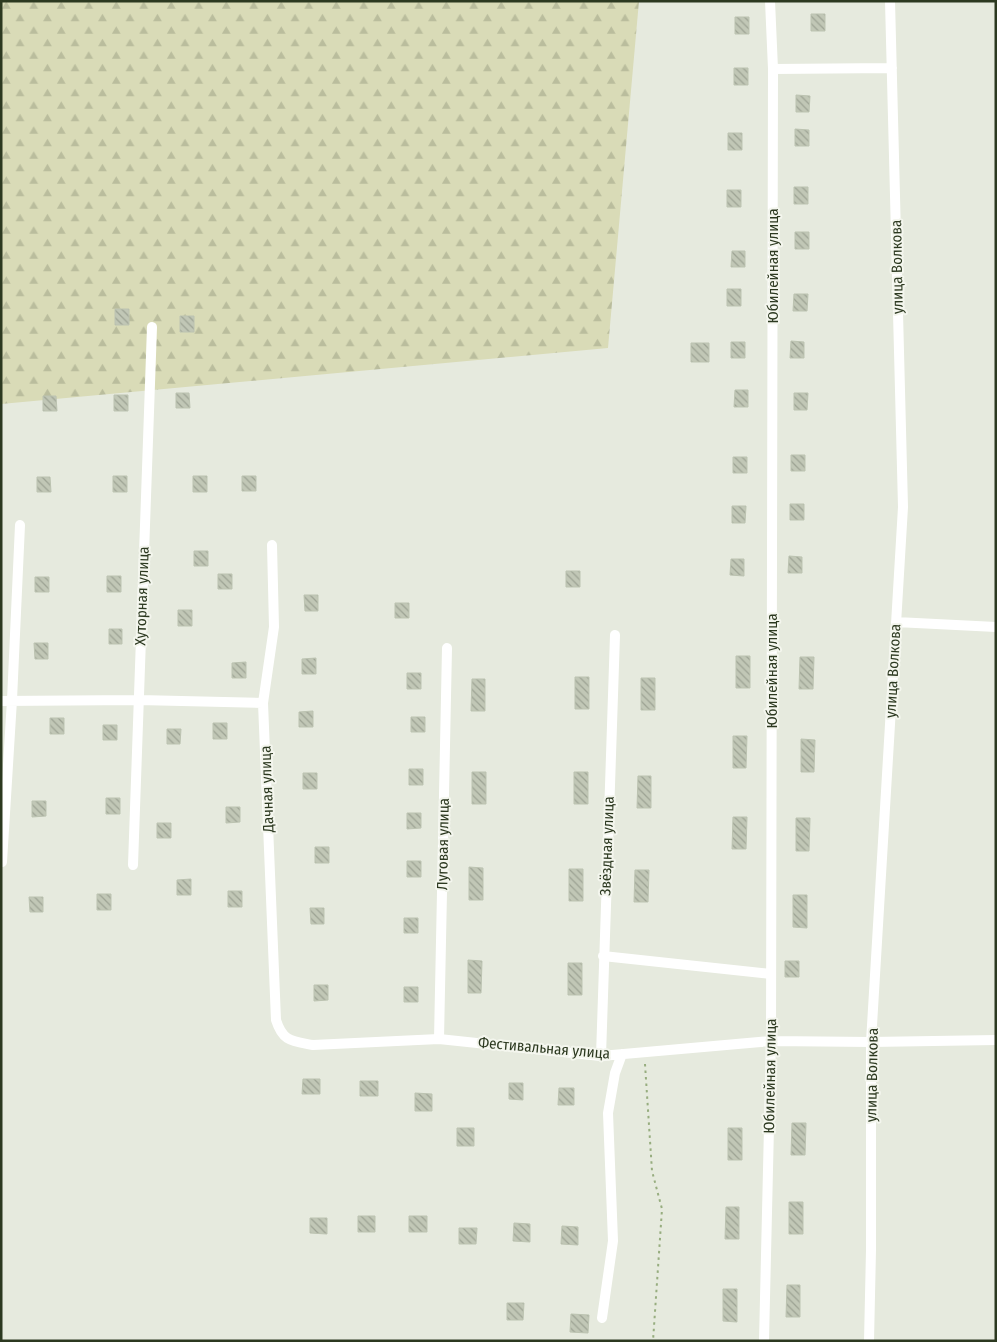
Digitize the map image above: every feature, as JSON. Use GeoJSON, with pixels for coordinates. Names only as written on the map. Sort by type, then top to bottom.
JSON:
{"type":"FeatureCollection","features":[{"type":"Feature","properties":{"kind":"street","name":"Юбилейная улица"},"geometry":{"type":"LineString","coordinates":[[764,1341],[771,1040],[773,70],[770,1]]}},
{"type":"Feature","properties":{"kind":"street","name":"улица Волкова"},"geometry":{"type":"LineString","coordinates":[[869,1341],[871,1042],[903,507],[890,1]]}},
{"type":"Feature","properties":{"kind":"street"},"geometry":{"type":"LineString","coordinates":[[773,70],[892,68]]}},
{"type":"Feature","properties":{"kind":"street","name":"Хуторная улица"},"geometry":{"type":"LineString","coordinates":[[133,865],[152,327]]}},
{"type":"Feature","properties":{"kind":"street"},"geometry":{"type":"LineString","coordinates":[[2,862],[20,525]]}},
{"type":"Feature","properties":{"kind":"street","name":"Дачная улица"},"geometry":{"type":"LineString","coordinates":[[272,545],[274,627],[264,703],[276,1020],[280,1033]]}},
{"type":"Feature","properties":{"kind":"street"},"geometry":{"type":"LineString","coordinates":[[896,622],[996,627]]}},
{"type":"Feature","properties":{"kind":"street","name":"Звёздная улица"},"geometry":{"type":"LineString","coordinates":[[601,1056],[615,635]]}},
{"type":"Feature","properties":{"kind":"street","name":"Луговая улица"},"geometry":{"type":"LineString","coordinates":[[439,1039],[447,648]]}},
{"type":"Feature","properties":{"kind":"street"},"geometry":{"type":"LineString","coordinates":[[1,701],[139,700],[264,703]]}},
{"type":"Feature","properties":{"kind":"street"},"geometry":{"type":"LineString","coordinates":[[603,956],[771,974]]}},
{"type":"Feature","properties":{"kind":"street","name":"Фестивальная улица"},"geometry":{"type":"LineString","coordinates":[[280,1033],[293,1042],[313,1045],[439,1039],[601,1056],[771,1040],[871,1042],[996,1040]]}},
{"type":"Feature","properties":{"kind":"street"},"geometry":{"type":"LineString","coordinates":[[602,1318],[613,1241],[608,1113],[615,1074],[622,1054]]}},
{"type":"Feature","properties":{"kind":"path"},"geometry":{"type":"LineString","coordinates":[[644,1052],[652,1171],[662,1209],[653,1341]]}},
{"type":"Feature","properties":{"kind":"green space"},"geometry":{"type":"Polygon","coordinates":[[[1,1],[639,1],[608,348],[1,404],[1,1]]]}},
{"type":"Feature","properties":{"kind":"building"},"geometry":{"type":"Polygon","coordinates":[[[811,14],[825,14],[825,31],[811,31],[811,14]]]}},
{"type":"Feature","properties":{"kind":"building"},"geometry":{"type":"Polygon","coordinates":[[[735,17],[749,17],[749,34],[735,34],[735,17]]]}},
{"type":"Feature","properties":{"kind":"building"},"geometry":{"type":"Polygon","coordinates":[[[734,68],[748,68],[748,85],[734,85],[734,68]]]}},
{"type":"Feature","properties":{"kind":"building"},"geometry":{"type":"Polygon","coordinates":[[[796,95],[810,96],[809,112],[796,112],[796,95]]]}},
{"type":"Feature","properties":{"kind":"building"},"geometry":{"type":"Polygon","coordinates":[[[795,129],[809,130],[809,146],[795,146],[795,129]]]}},
{"type":"Feature","properties":{"kind":"building"},"geometry":{"type":"Polygon","coordinates":[[[728,133],[742,133],[742,150],[728,150],[728,133]]]}},
{"type":"Feature","properties":{"kind":"building"},"geometry":{"type":"Polygon","coordinates":[[[794,187],[808,187],[808,204],[794,204],[794,187]]]}},
{"type":"Feature","properties":{"kind":"building"},"geometry":{"type":"Polygon","coordinates":[[[727,190],[741,190],[741,207],[727,207],[727,190]]]}},
{"type":"Feature","properties":{"kind":"building"},"geometry":{"type":"Polygon","coordinates":[[[795,232],[809,232],[809,249],[795,249],[795,232]]]}},
{"type":"Feature","properties":{"kind":"building"},"geometry":{"type":"Polygon","coordinates":[[[732,251],[745,251],[745,267],[731,267],[732,251]]]}},
{"type":"Feature","properties":{"kind":"building"},"geometry":{"type":"Polygon","coordinates":[[[727,289],[741,289],[741,306],[727,306],[727,289]]]}},
{"type":"Feature","properties":{"kind":"building"},"geometry":{"type":"Polygon","coordinates":[[[794,294],[808,294],[807,311],[793,311],[794,294]]]}},
{"type":"Feature","properties":{"kind":"building"},"geometry":{"type":"Polygon","coordinates":[[[115,309],[129,309],[129,325],[115,325],[115,309]]]}},
{"type":"Feature","properties":{"kind":"building"},"geometry":{"type":"Polygon","coordinates":[[[180,316],[194,316],[194,332],[180,332],[180,316]]]}},
{"type":"Feature","properties":{"kind":"building"},"geometry":{"type":"Polygon","coordinates":[[[791,341],[804,342],[804,358],[790,358],[791,341]]]}},
{"type":"Feature","properties":{"kind":"building"},"geometry":{"type":"Polygon","coordinates":[[[731,342],[745,342],[745,358],[731,358],[731,342]]]}},
{"type":"Feature","properties":{"kind":"building"},"geometry":{"type":"Polygon","coordinates":[[[691,343],[709,343],[709,362],[691,362],[691,343]]]}},
{"type":"Feature","properties":{"kind":"building"},"geometry":{"type":"Polygon","coordinates":[[[735,390],[748,390],[748,407],[734,407],[735,390]]]}},
{"type":"Feature","properties":{"kind":"building"},"geometry":{"type":"Polygon","coordinates":[[[176,393],[189,393],[190,408],[176,408],[176,393]]]}},
{"type":"Feature","properties":{"kind":"building"},"geometry":{"type":"Polygon","coordinates":[[[794,393],[808,393],[807,410],[794,410],[794,393]]]}},
{"type":"Feature","properties":{"kind":"building"},"geometry":{"type":"Polygon","coordinates":[[[114,395],[128,395],[128,411],[114,411],[114,395]]]}},
{"type":"Feature","properties":{"kind":"building"},"geometry":{"type":"Polygon","coordinates":[[[43,396],[56,396],[57,411],[43,411],[43,396]]]}},
{"type":"Feature","properties":{"kind":"building"},"geometry":{"type":"Polygon","coordinates":[[[791,455],[805,455],[805,471],[791,471],[791,455]]]}},
{"type":"Feature","properties":{"kind":"building"},"geometry":{"type":"Polygon","coordinates":[[[733,457],[747,457],[747,473],[733,473],[733,457]]]}},
{"type":"Feature","properties":{"kind":"building"},"geometry":{"type":"Polygon","coordinates":[[[113,476],[127,476],[127,492],[113,492],[113,476]]]}},
{"type":"Feature","properties":{"kind":"building"},"geometry":{"type":"Polygon","coordinates":[[[193,476],[207,476],[207,492],[193,492],[193,476]]]}},
{"type":"Feature","properties":{"kind":"building"},"geometry":{"type":"Polygon","coordinates":[[[242,476],[256,476],[256,491],[242,491],[242,476]]]}},
{"type":"Feature","properties":{"kind":"building"},"geometry":{"type":"Polygon","coordinates":[[[37,477],[50,477],[51,492],[37,492],[37,477]]]}},
{"type":"Feature","properties":{"kind":"building"},"geometry":{"type":"Polygon","coordinates":[[[790,504],[804,504],[804,520],[790,520],[790,504]]]}},
{"type":"Feature","properties":{"kind":"building"},"geometry":{"type":"Polygon","coordinates":[[[732,506],[746,506],[745,523],[732,523],[732,506]]]}},
{"type":"Feature","properties":{"kind":"building"},"geometry":{"type":"Polygon","coordinates":[[[194,551],[208,551],[208,566],[194,566],[194,551]]]}},
{"type":"Feature","properties":{"kind":"building"},"geometry":{"type":"Polygon","coordinates":[[[789,556],[802,557],[802,573],[788,573],[789,556]]]}},
{"type":"Feature","properties":{"kind":"building"},"geometry":{"type":"Polygon","coordinates":[[[731,559],[744,559],[744,576],[730,575],[731,559]]]}},
{"type":"Feature","properties":{"kind":"building"},"geometry":{"type":"Polygon","coordinates":[[[566,571],[580,571],[580,587],[566,587],[566,571]]]}},
{"type":"Feature","properties":{"kind":"building"},"geometry":{"type":"Polygon","coordinates":[[[218,574],[232,574],[232,589],[218,589],[218,574]]]}},
{"type":"Feature","properties":{"kind":"building"},"geometry":{"type":"Polygon","coordinates":[[[107,576],[121,576],[121,592],[107,592],[107,576]]]}},
{"type":"Feature","properties":{"kind":"building"},"geometry":{"type":"Polygon","coordinates":[[[35,577],[49,577],[49,592],[35,592],[35,577]]]}},
{"type":"Feature","properties":{"kind":"building"},"geometry":{"type":"Polygon","coordinates":[[[304,595],[318,595],[318,611],[305,611],[304,595]]]}},
{"type":"Feature","properties":{"kind":"building"},"geometry":{"type":"Polygon","coordinates":[[[395,603],[409,603],[409,618],[395,618],[395,603]]]}},
{"type":"Feature","properties":{"kind":"building"},"geometry":{"type":"Polygon","coordinates":[[[178,610],[192,610],[192,626],[178,626],[178,610]]]}},
{"type":"Feature","properties":{"kind":"building"},"geometry":{"type":"Polygon","coordinates":[[[109,629],[122,629],[122,644],[109,644],[109,629]]]}},
{"type":"Feature","properties":{"kind":"building"},"geometry":{"type":"Polygon","coordinates":[[[34,643],[48,643],[48,659],[35,659],[34,643]]]}},
{"type":"Feature","properties":{"kind":"building"},"geometry":{"type":"Polygon","coordinates":[[[736,656],[750,656],[750,688],[736,688],[736,656]]]}},
{"type":"Feature","properties":{"kind":"building"},"geometry":{"type":"Polygon","coordinates":[[[800,657],[814,657],[813,689],[799,689],[800,657]]]}},
{"type":"Feature","properties":{"kind":"building"},"geometry":{"type":"Polygon","coordinates":[[[316,658],[316,674],[302,674],[302,659],[316,658]]]}},
{"type":"Feature","properties":{"kind":"building"},"geometry":{"type":"Polygon","coordinates":[[[246,662],[246,678],[232,678],[232,663],[246,662]]]}},
{"type":"Feature","properties":{"kind":"building"},"geometry":{"type":"Polygon","coordinates":[[[407,673],[421,673],[421,689],[407,689],[407,673]]]}},
{"type":"Feature","properties":{"kind":"building"},"geometry":{"type":"Polygon","coordinates":[[[575,677],[589,677],[589,709],[575,709],[575,677]]]}},
{"type":"Feature","properties":{"kind":"building"},"geometry":{"type":"Polygon","coordinates":[[[641,678],[655,678],[655,710],[641,710],[641,678]]]}},
{"type":"Feature","properties":{"kind":"building"},"geometry":{"type":"Polygon","coordinates":[[[472,679],[485,679],[485,711],[471,711],[472,679]]]}},
{"type":"Feature","properties":{"kind":"building"},"geometry":{"type":"Polygon","coordinates":[[[313,711],[313,727],[299,727],[299,712],[313,711]]]}},
{"type":"Feature","properties":{"kind":"building"},"geometry":{"type":"Polygon","coordinates":[[[411,717],[425,717],[425,732],[411,732],[411,717]]]}},
{"type":"Feature","properties":{"kind":"building"},"geometry":{"type":"Polygon","coordinates":[[[50,718],[64,718],[64,734],[50,734],[50,718]]]}},
{"type":"Feature","properties":{"kind":"building"},"geometry":{"type":"Polygon","coordinates":[[[213,723],[227,723],[227,739],[213,739],[213,723]]]}},
{"type":"Feature","properties":{"kind":"building"},"geometry":{"type":"Polygon","coordinates":[[[103,725],[117,725],[117,740],[103,740],[103,725]]]}},
{"type":"Feature","properties":{"kind":"building"},"geometry":{"type":"Polygon","coordinates":[[[167,729],[181,729],[180,744],[167,744],[167,729]]]}},
{"type":"Feature","properties":{"kind":"building"},"geometry":{"type":"Polygon","coordinates":[[[733,736],[747,736],[746,768],[733,768],[733,736]]]}},
{"type":"Feature","properties":{"kind":"building"},"geometry":{"type":"Polygon","coordinates":[[[801,739],[815,740],[814,772],[801,772],[801,739]]]}},
{"type":"Feature","properties":{"kind":"building"},"geometry":{"type":"Polygon","coordinates":[[[409,769],[423,769],[423,785],[409,785],[409,769]]]}},
{"type":"Feature","properties":{"kind":"building"},"geometry":{"type":"Polygon","coordinates":[[[472,772],[486,772],[486,804],[472,804],[472,772]]]}},
{"type":"Feature","properties":{"kind":"building"},"geometry":{"type":"Polygon","coordinates":[[[574,772],[588,772],[588,804],[574,804],[574,772]]]}},
{"type":"Feature","properties":{"kind":"building"},"geometry":{"type":"Polygon","coordinates":[[[303,773],[317,773],[317,789],[303,789],[303,773]]]}},
{"type":"Feature","properties":{"kind":"building"},"geometry":{"type":"Polygon","coordinates":[[[638,776],[651,776],[651,808],[637,808],[638,776]]]}},
{"type":"Feature","properties":{"kind":"building"},"geometry":{"type":"Polygon","coordinates":[[[106,798],[120,798],[120,814],[106,814],[106,798]]]}},
{"type":"Feature","properties":{"kind":"building"},"geometry":{"type":"Polygon","coordinates":[[[32,801],[46,801],[46,816],[32,817],[32,801]]]}},
{"type":"Feature","properties":{"kind":"building"},"geometry":{"type":"Polygon","coordinates":[[[226,807],[240,807],[240,822],[226,823],[226,807]]]}},
{"type":"Feature","properties":{"kind":"building"},"geometry":{"type":"Polygon","coordinates":[[[407,813],[421,813],[421,828],[407,829],[407,813]]]}},
{"type":"Feature","properties":{"kind":"building"},"geometry":{"type":"Polygon","coordinates":[[[733,817],[747,817],[746,849],[732,849],[733,817]]]}},
{"type":"Feature","properties":{"kind":"building"},"geometry":{"type":"Polygon","coordinates":[[[796,818],[810,818],[809,851],[796,851],[796,818]]]}},
{"type":"Feature","properties":{"kind":"building"},"geometry":{"type":"Polygon","coordinates":[[[157,823],[171,823],[171,838],[157,838],[157,823]]]}},
{"type":"Feature","properties":{"kind":"building"},"geometry":{"type":"Polygon","coordinates":[[[315,847],[329,847],[329,863],[315,863],[315,847]]]}},
{"type":"Feature","properties":{"kind":"building"},"geometry":{"type":"Polygon","coordinates":[[[407,861],[421,861],[421,877],[407,877],[407,861]]]}},
{"type":"Feature","properties":{"kind":"building"},"geometry":{"type":"Polygon","coordinates":[[[469,867],[483,868],[483,900],[469,900],[469,867]]]}},
{"type":"Feature","properties":{"kind":"building"},"geometry":{"type":"Polygon","coordinates":[[[569,869],[583,869],[583,901],[569,901],[569,869]]]}},
{"type":"Feature","properties":{"kind":"building"},"geometry":{"type":"Polygon","coordinates":[[[635,870],[649,870],[648,902],[634,902],[635,870]]]}},
{"type":"Feature","properties":{"kind":"building"},"geometry":{"type":"Polygon","coordinates":[[[191,879],[191,895],[177,895],[177,880],[191,879]]]}},
{"type":"Feature","properties":{"kind":"building"},"geometry":{"type":"Polygon","coordinates":[[[228,891],[242,891],[242,907],[228,907],[228,891]]]}},
{"type":"Feature","properties":{"kind":"building"},"geometry":{"type":"Polygon","coordinates":[[[97,894],[111,894],[111,910],[97,910],[97,894]]]}},
{"type":"Feature","properties":{"kind":"building"},"geometry":{"type":"Polygon","coordinates":[[[793,895],[807,895],[807,928],[793,927],[793,895]]]}},
{"type":"Feature","properties":{"kind":"building"},"geometry":{"type":"Polygon","coordinates":[[[29,897],[43,897],[43,912],[30,912],[29,897]]]}},
{"type":"Feature","properties":{"kind":"building"},"geometry":{"type":"Polygon","coordinates":[[[310,908],[324,908],[324,924],[311,924],[310,908]]]}},
{"type":"Feature","properties":{"kind":"building"},"geometry":{"type":"Polygon","coordinates":[[[404,918],[418,918],[418,933],[404,933],[404,918]]]}},
{"type":"Feature","properties":{"kind":"building"},"geometry":{"type":"Polygon","coordinates":[[[468,960],[482,961],[481,993],[468,993],[468,960]]]}},
{"type":"Feature","properties":{"kind":"building"},"geometry":{"type":"Polygon","coordinates":[[[785,961],[799,961],[799,977],[785,977],[785,961]]]}},
{"type":"Feature","properties":{"kind":"building"},"geometry":{"type":"Polygon","coordinates":[[[568,963],[582,963],[582,995],[568,995],[568,963]]]}},
{"type":"Feature","properties":{"kind":"building"},"geometry":{"type":"Polygon","coordinates":[[[314,985],[328,985],[328,1000],[314,1001],[314,985]]]}},
{"type":"Feature","properties":{"kind":"building"},"geometry":{"type":"Polygon","coordinates":[[[404,987],[418,987],[418,1002],[404,1002],[404,987]]]}},
{"type":"Feature","properties":{"kind":"building"},"geometry":{"type":"Polygon","coordinates":[[[303,1079],[320,1079],[320,1094],[302,1094],[303,1079]]]}},
{"type":"Feature","properties":{"kind":"building"},"geometry":{"type":"Polygon","coordinates":[[[360,1081],[378,1081],[378,1096],[360,1096],[360,1081]]]}},
{"type":"Feature","properties":{"kind":"building"},"geometry":{"type":"Polygon","coordinates":[[[509,1083],[523,1083],[523,1100],[509,1099],[509,1083]]]}},
{"type":"Feature","properties":{"kind":"building"},"geometry":{"type":"Polygon","coordinates":[[[559,1088],[574,1088],[574,1105],[558,1105],[559,1088]]]}},
{"type":"Feature","properties":{"kind":"building"},"geometry":{"type":"Polygon","coordinates":[[[415,1093],[432,1094],[432,1111],[415,1111],[415,1093]]]}},
{"type":"Feature","properties":{"kind":"building"},"geometry":{"type":"Polygon","coordinates":[[[792,1123],[806,1123],[805,1155],[791,1155],[792,1123]]]}},
{"type":"Feature","properties":{"kind":"building"},"geometry":{"type":"Polygon","coordinates":[[[457,1128],[474,1128],[474,1146],[457,1146],[457,1128]]]}},
{"type":"Feature","properties":{"kind":"building"},"geometry":{"type":"Polygon","coordinates":[[[728,1128],[742,1128],[742,1160],[728,1160],[728,1128]]]}},
{"type":"Feature","properties":{"kind":"building"},"geometry":{"type":"Polygon","coordinates":[[[789,1202],[803,1202],[803,1234],[789,1234],[789,1202]]]}},
{"type":"Feature","properties":{"kind":"building"},"geometry":{"type":"Polygon","coordinates":[[[726,1207],[739,1207],[739,1239],[725,1239],[726,1207]]]}},
{"type":"Feature","properties":{"kind":"building"},"geometry":{"type":"Polygon","coordinates":[[[358,1216],[375,1216],[375,1232],[358,1232],[358,1216]]]}},
{"type":"Feature","properties":{"kind":"building"},"geometry":{"type":"Polygon","coordinates":[[[409,1216],[427,1216],[427,1232],[409,1232],[409,1216]]]}},
{"type":"Feature","properties":{"kind":"building"},"geometry":{"type":"Polygon","coordinates":[[[310,1218],[327,1218],[327,1234],[310,1233],[310,1218]]]}},
{"type":"Feature","properties":{"kind":"building"},"geometry":{"type":"Polygon","coordinates":[[[514,1223],[530,1224],[530,1242],[513,1241],[514,1223]]]}},
{"type":"Feature","properties":{"kind":"building"},"geometry":{"type":"Polygon","coordinates":[[[562,1226],[578,1227],[578,1245],[561,1244],[562,1226]]]}},
{"type":"Feature","properties":{"kind":"building"},"geometry":{"type":"Polygon","coordinates":[[[459,1228],[477,1228],[476,1244],[459,1244],[459,1228]]]}},
{"type":"Feature","properties":{"kind":"building"},"geometry":{"type":"Polygon","coordinates":[[[787,1285],[800,1285],[800,1317],[786,1317],[787,1285]]]}},
{"type":"Feature","properties":{"kind":"building"},"geometry":{"type":"Polygon","coordinates":[[[723,1289],[737,1289],[737,1322],[723,1321],[723,1289]]]}},
{"type":"Feature","properties":{"kind":"building"},"geometry":{"type":"Polygon","coordinates":[[[507,1303],[524,1303],[523,1320],[507,1320],[507,1303]]]}},
{"type":"Feature","properties":{"kind":"building"},"geometry":{"type":"Polygon","coordinates":[[[571,1314],[589,1315],[588,1333],[570,1332],[571,1314]]]}}]}
